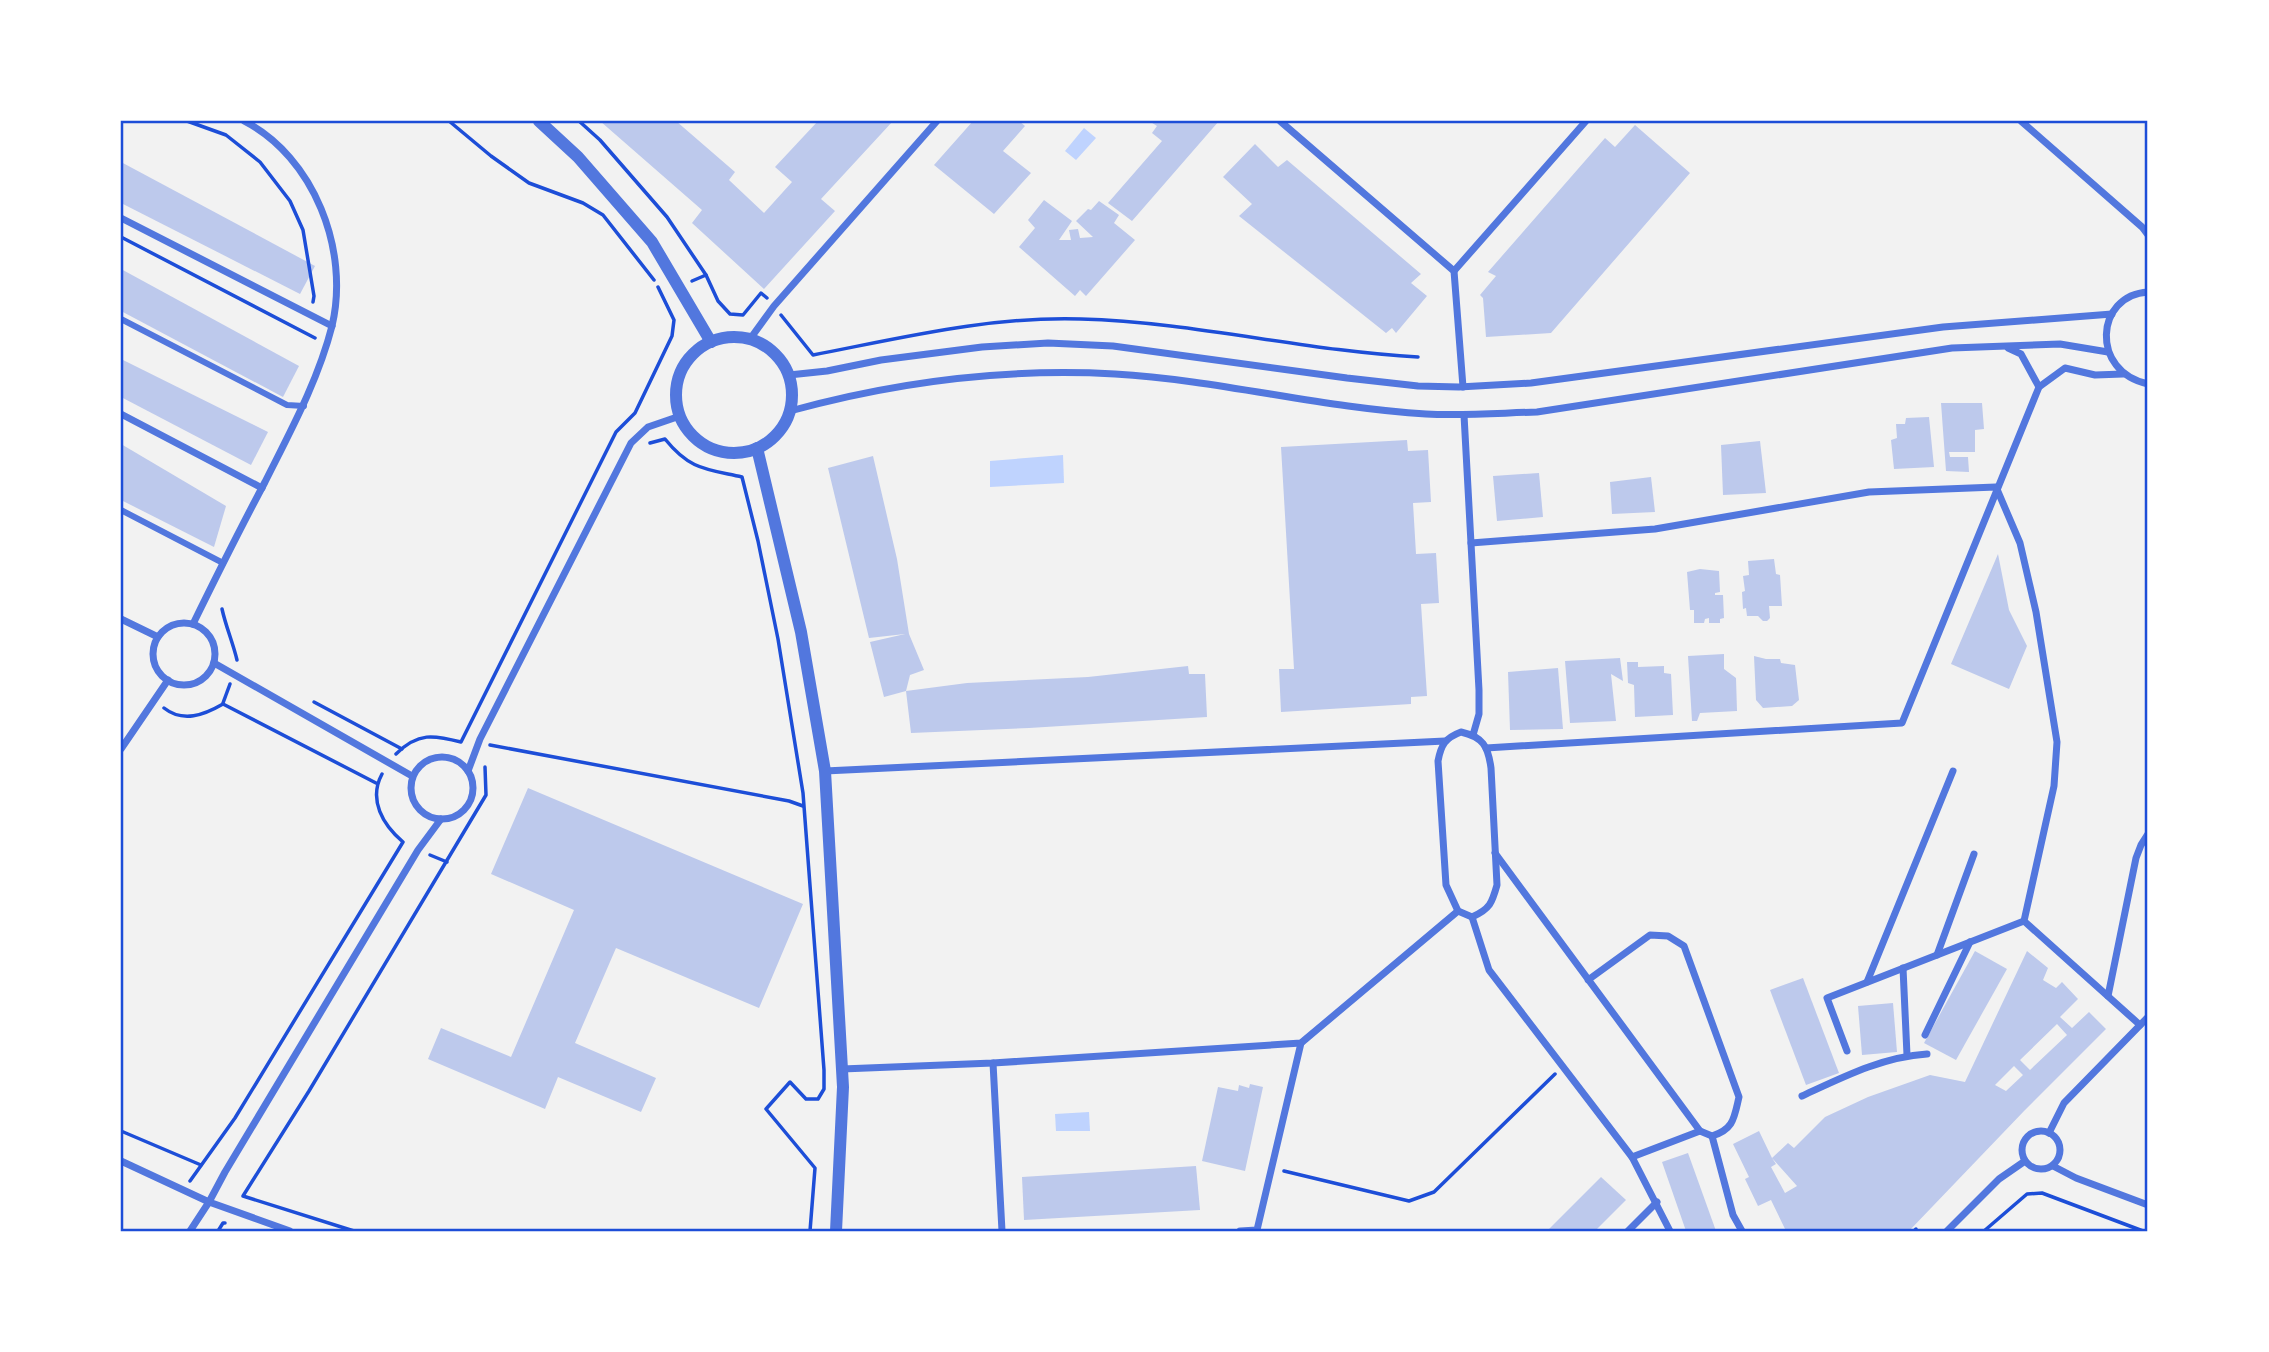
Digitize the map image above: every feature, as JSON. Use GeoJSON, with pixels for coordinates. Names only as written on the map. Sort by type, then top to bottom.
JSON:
{"type":"FeatureCollection","features":[{"type":"Feature","properties":{"kind":"street"},"geometry":{"type":"LineString","coordinates":[[192,624],[304,406],[332,326],[336,293],[330,235],[311,185],[295,163],[260,129],[244,121]]}},
{"type":"Feature","properties":{"kind":"street"},"geometry":{"type":"LineString","coordinates":[[538,121],[578,157],[652,242],[711,342]]}},
{"type":"Feature","properties":{"kind":"street"},"geometry":{"type":"LineString","coordinates":[[750,339],[774,306],[937,121]]}},
{"type":"Feature","properties":{"kind":"street"},"geometry":{"type":"LineString","coordinates":[[1280,121],[1454,271],[1463,387]]}},
{"type":"Feature","properties":{"kind":"street"},"geometry":{"type":"LineString","coordinates":[[1454,271],[1586,121]]}},
{"type":"Feature","properties":{"kind":"street"},"geometry":{"type":"LineString","coordinates":[[2021,121],[2148,235]]}},
{"type":"Feature","properties":{"kind":"street"},"geometry":{"type":"LineString","coordinates":[[121,218],[332,326]]}},
{"type":"Feature","properties":{"kind":"street"},"geometry":{"type":"LineString","coordinates":[[2148,292],[2131,297],[2120,304],[2107,326],[2106,339],[2114,364],[2123,374],[2148,386]]}},
{"type":"Feature","properties":{"kind":"street"},"geometry":{"type":"LineString","coordinates":[[789,375],[969,349],[1048,343],[1112,346],[1418,386],[1463,387],[1531,383],[1942,327],[2112,314]]}},
{"type":"Feature","properties":{"kind":"street"},"geometry":{"type":"LineString","coordinates":[[121,319],[287,405],[304,406]]}},
{"type":"Feature","properties":{"kind":"street"},"geometry":{"type":"LineString","coordinates":[[730,337],[750,339],[767,347],[780,360],[789,375],[792,394],[790,411],[783,427],[772,439],[757,448],[739,453],[720,452],[703,444],[689,432],[680,416],[676,399],[677,381],[690,358],[711,342],[730,337]]}},
{"type":"Feature","properties":{"kind":"street"},"geometry":{"type":"LineString","coordinates":[[790,411],[887,388],[987,376],[1053,372],[1118,374],[1424,414],[1537,412],[1952,348],[2060,344],[2108,352]]}},
{"type":"Feature","properties":{"kind":"street"},"geometry":{"type":"LineString","coordinates":[[2004,346],[2021,354],[2039,387]]}},
{"type":"Feature","properties":{"kind":"street"},"geometry":{"type":"LineString","coordinates":[[1486,748],[1902,723],[2039,387],[2065,368],[2095,374],[2123,374]]}},
{"type":"Feature","properties":{"kind":"street"},"geometry":{"type":"LineString","coordinates":[[121,414],[262,488]]}},
{"type":"Feature","properties":{"kind":"street"},"geometry":{"type":"LineString","coordinates":[[1464,415],[1479,690],[1479,714],[1473,735]]}},
{"type":"Feature","properties":{"kind":"street"},"geometry":{"type":"LineString","coordinates":[[468,771],[480,739],[631,443],[648,427],[680,416]]}},
{"type":"Feature","properties":{"kind":"street"},"geometry":{"type":"LineString","coordinates":[[757,448],[801,632],[825,771],[843,1087],[836,1231]]}},
{"type":"Feature","properties":{"kind":"street"},"geometry":{"type":"LineString","coordinates":[[1471,543],[1655,529],[1869,492],[1996,487]]}},
{"type":"Feature","properties":{"kind":"street"},"geometry":{"type":"LineString","coordinates":[[1996,487],[2020,543],[2040,636],[2057,742],[2054,786],[2024,921]]}},
{"type":"Feature","properties":{"kind":"street"},"geometry":{"type":"LineString","coordinates":[[121,510],[223,563]]}},
{"type":"Feature","properties":{"kind":"street"},"geometry":{"type":"LineString","coordinates":[[121,619],[158,637]]}},
{"type":"Feature","properties":{"kind":"street"},"geometry":{"type":"LineString","coordinates":[[192,624],[209,635],[214,644],[214,663],[210,672],[195,683],[176,684],[168,680],[156,665],[155,646],[158,637],[173,625],[192,624]]}},
{"type":"Feature","properties":{"kind":"street"},"geometry":{"type":"LineString","coordinates":[[214,663],[412,776]]}},
{"type":"Feature","properties":{"kind":"street"},"geometry":{"type":"LineString","coordinates":[[121,749],[168,680]]}},
{"type":"Feature","properties":{"kind":"street"},"geometry":{"type":"LineString","coordinates":[[1461,732],[1473,735],[1486,748],[1492,768],[1497,885],[1493,901],[1485,911],[1472,917],[1458,911],[1446,885],[1438,761],[1441,745],[1449,736],[1461,732]]}},
{"type":"Feature","properties":{"kind":"street"},"geometry":{"type":"LineString","coordinates":[[825,771],[1445,741]]}},
{"type":"Feature","properties":{"kind":"street"},"geometry":{"type":"LineString","coordinates":[[444,756],[462,764],[468,771],[473,789],[466,807],[459,814],[441,819],[431,817],[422,813],[415,805],[411,795],[412,776],[425,761],[444,756]]}},
{"type":"Feature","properties":{"kind":"street"},"geometry":{"type":"LineString","coordinates":[[1867,982],[1953,771]]}},
{"type":"Feature","properties":{"kind":"street"},"geometry":{"type":"LineString","coordinates":[[190,1231],[418,850],[441,819]]}},
{"type":"Feature","properties":{"kind":"street"},"geometry":{"type":"LineString","coordinates":[[2108,996],[2136,858],[2148,834]]}},
{"type":"Feature","properties":{"kind":"street"},"geometry":{"type":"LineString","coordinates":[[1496,853],[1588,980],[1700,1131],[1712,1136],[1725,1132],[1734,1119],[1739,1097],[1684,946],[1668,936],[1650,935],[1588,980]]}},
{"type":"Feature","properties":{"kind":"street"},"geometry":{"type":"LineString","coordinates":[[1937,955],[1974,854]]}},
{"type":"Feature","properties":{"kind":"street"},"geometry":{"type":"LineString","coordinates":[[842,1069],[993,1063],[1301,1043],[1458,911]]}},
{"type":"Feature","properties":{"kind":"street"},"geometry":{"type":"LineString","coordinates":[[1472,917],[1489,970],[1632,1157],[1670,1231]]}},
{"type":"Feature","properties":{"kind":"street"},"geometry":{"type":"LineString","coordinates":[[1847,1051],[1827,998],[2024,921]]}},
{"type":"Feature","properties":{"kind":"street"},"geometry":{"type":"LineString","coordinates":[[2024,921],[2140,1025]]}},
{"type":"Feature","properties":{"kind":"street"},"geometry":{"type":"LineString","coordinates":[[1925,1035],[1970,942]]}},
{"type":"Feature","properties":{"kind":"street"},"geometry":{"type":"LineString","coordinates":[[1903,968],[1907,1055]]}},
{"type":"Feature","properties":{"kind":"street"},"geometry":{"type":"LineString","coordinates":[[2049,1133],[2064,1103],[2148,1017]]}},
{"type":"Feature","properties":{"kind":"street"},"geometry":{"type":"LineString","coordinates":[[1240,1231],[1257,1230],[1301,1043]]}},
{"type":"Feature","properties":{"kind":"street"},"geometry":{"type":"LineString","coordinates":[[1802,1096],[1852,1072],[1907,1055],[1927,1054]]}},
{"type":"Feature","properties":{"kind":"street"},"geometry":{"type":"LineString","coordinates":[[993,1063],[1002,1231]]}},
{"type":"Feature","properties":{"kind":"street"},"geometry":{"type":"LineString","coordinates":[[1632,1157],[1700,1131]]}},
{"type":"Feature","properties":{"kind":"street"},"geometry":{"type":"LineString","coordinates":[[2053,1166],[2061,1148],[2055,1136],[2037,1132],[2027,1138],[2022,1149],[2029,1165],[2041,1169],[2053,1166],[2076,1178],[2148,1205]]}},
{"type":"Feature","properties":{"kind":"street"},"geometry":{"type":"LineString","coordinates":[[1712,1136],[1733,1215],[1742,1231]]}},
{"type":"Feature","properties":{"kind":"street"},"geometry":{"type":"LineString","coordinates":[[121,1161],[209,1202],[290,1231]]}},
{"type":"Feature","properties":{"kind":"street"},"geometry":{"type":"LineString","coordinates":[[1947,1231],[1999,1179],[2025,1161]]}},
{"type":"Feature","properties":{"kind":"street"},"geometry":{"type":"LineString","coordinates":[[1628,1231],[1657,1202]]}},
{"type":"Feature","properties":{"kind":"path"},"geometry":{"type":"LineString","coordinates":[[187,121],[226,135],[260,162],[290,201],[303,230],[314,296],[312,304]]}},
{"type":"Feature","properties":{"kind":"path"},"geometry":{"type":"LineString","coordinates":[[121,1131],[201,1165],[235,1118],[403,842],[389,829],[376,805],[377,784],[388,762],[418,738],[436,735],[461,742],[616,432],[635,413],[672,336],[674,320],[656,282],[604,215],[583,203],[529,183],[449,121]]}},
{"type":"Feature","properties":{"kind":"path"},"geometry":{"type":"LineString","coordinates":[[579,121],[600,140],[667,217],[706,275],[718,301],[730,314],[743,315],[761,293],[813,355],[1006,320],[1079,318],[1155,323],[1318,348],[1418,357]]}},
{"type":"Feature","properties":{"kind":"path"},"geometry":{"type":"LineString","coordinates":[[121,237],[315,336],[311,348]]}},
{"type":"Feature","properties":{"kind":"path"},"geometry":{"type":"LineString","coordinates":[[645,448],[650,443],[665,439],[678,455],[701,469],[742,477],[758,541],[798,756],[824,1089],[818,1099],[806,1099],[790,1082],[766,1109],[815,1168],[810,1231]]}},
{"type":"Feature","properties":{"kind":"path"},"geometry":{"type":"LineString","coordinates":[[222,609],[237,662]]}},
{"type":"Feature","properties":{"kind":"path"},"geometry":{"type":"LineString","coordinates":[[308,699],[402,749]]}},
{"type":"Feature","properties":{"kind":"path"},"geometry":{"type":"LineString","coordinates":[[154,700],[172,715],[187,717],[204,715],[223,704],[377,784]]}},
{"type":"Feature","properties":{"kind":"path"},"geometry":{"type":"LineString","coordinates":[[467,730],[491,746],[803,806]]}},
{"type":"Feature","properties":{"kind":"path"},"geometry":{"type":"LineString","coordinates":[[491,746],[494,740]]}},
{"type":"Feature","properties":{"kind":"path"},"geometry":{"type":"LineString","coordinates":[[354,1231],[243,1196],[486,795],[485,759]]}},
{"type":"Feature","properties":{"kind":"path"},"geometry":{"type":"LineString","coordinates":[[1272,1167],[1409,1201],[1434,1192],[1562,1067]]}},
{"type":"Feature","properties":{"kind":"path"},"geometry":{"type":"LineString","coordinates":[[1984,1231],[2027,1194],[2042,1193],[2143,1231]]}},
{"type":"Feature","properties":{"kind":"water"},"geometry":{"type":"Polygon","coordinates":[[[1084,128],[1096,138],[1076,160],[1065,151],[1084,128]]]}},
{"type":"Feature","properties":{"kind":"water"},"geometry":{"type":"Polygon","coordinates":[[[1063,455],[1064,483],[990,487],[990,461],[1063,455]]]}},
{"type":"Feature","properties":{"kind":"water"},"geometry":{"type":"Polygon","coordinates":[[[1089,1112],[1090,1131],[1056,1131],[1055,1114],[1089,1112]]]}},
{"type":"Feature","properties":{"kind":"building"},"geometry":{"type":"Polygon","coordinates":[[[600,121],[676,121],[735,172],[729,180],[764,213],[792,182],[775,167],[818,121],[893,121],[821,199],[835,211],[764,289],[692,223],[702,210],[600,121]]]}},
{"type":"Feature","properties":{"kind":"building"},"geometry":{"type":"Polygon","coordinates":[[[973,121],[1019,121],[1025,126],[1003,151],[1031,173],[994,214],[934,165],[973,121]]]}},
{"type":"Feature","properties":{"kind":"building"},"geometry":{"type":"Polygon","coordinates":[[[1149,121],[1219,121],[1132,221],[1108,203],[1162,141],[1152,133],[1157,126],[1149,121]]]}},
{"type":"Feature","properties":{"kind":"building"},"geometry":{"type":"Polygon","coordinates":[[[1635,125],[1690,173],[1551,333],[1486,337],[1483,298],[1480,295],[1496,276],[1488,272],[1605,138],[1615,147],[1635,125]]]}},
{"type":"Feature","properties":{"kind":"building"},"geometry":{"type":"Polygon","coordinates":[[[1255,144],[1278,167],[1287,160],[1421,274],[1411,283],[1427,296],[1396,333],[1392,328],[1386,333],[1239,216],[1252,204],[1223,177],[1255,144]]]}},
{"type":"Feature","properties":{"kind":"building"},"geometry":{"type":"Polygon","coordinates":[[[121,162],[315,266],[300,294],[121,203],[121,162]]]}},
{"type":"Feature","properties":{"kind":"building"},"geometry":{"type":"Polygon","coordinates":[[[1044,200],[1072,221],[1059,240],[1071,240],[1069,230],[1078,229],[1080,238],[1093,237],[1076,221],[1099,201],[1119,215],[1114,223],[1135,240],[1086,296],[1080,290],[1075,296],[1019,247],[1035,228],[1028,220],[1044,200]]]}},
{"type":"Feature","properties":{"kind":"building"},"geometry":{"type":"Polygon","coordinates":[[[121,269],[299,366],[283,397],[121,311],[121,269]]]}},
{"type":"Feature","properties":{"kind":"building"},"geometry":{"type":"Polygon","coordinates":[[[121,359],[268,432],[251,465],[121,397],[121,359]]]}},
{"type":"Feature","properties":{"kind":"building"},"geometry":{"type":"Polygon","coordinates":[[[1941,403],[1982,403],[1984,429],[1975,430],[1975,452],[1949,452],[1950,457],[1968,457],[1969,472],[1946,471],[1941,403]]]}},
{"type":"Feature","properties":{"kind":"building"},"geometry":{"type":"Polygon","coordinates":[[[1929,417],[1934,467],[1894,469],[1891,440],[1897,438],[1896,424],[1905,424],[1906,418],[1929,417]]]}},
{"type":"Feature","properties":{"kind":"building"},"geometry":{"type":"Polygon","coordinates":[[[1407,440],[1408,451],[1428,450],[1431,502],[1413,503],[1416,554],[1436,553],[1439,603],[1421,604],[1427,696],[1411,697],[1411,704],[1281,712],[1279,669],[1294,669],[1281,447],[1407,440]]]}},
{"type":"Feature","properties":{"kind":"building"},"geometry":{"type":"Polygon","coordinates":[[[1760,441],[1766,493],[1723,495],[1721,445],[1760,441]]]}},
{"type":"Feature","properties":{"kind":"building"},"geometry":{"type":"Polygon","coordinates":[[[121,444],[226,506],[214,547],[121,500],[121,444]]]}},
{"type":"Feature","properties":{"kind":"building"},"geometry":{"type":"Polygon","coordinates":[[[873,456],[897,559],[909,634],[924,670],[910,675],[906,691],[884,697],[870,642],[905,634],[869,638],[828,468],[873,456]]]}},
{"type":"Feature","properties":{"kind":"building"},"geometry":{"type":"Polygon","coordinates":[[[1539,473],[1543,517],[1497,521],[1493,476],[1539,473]]]}},
{"type":"Feature","properties":{"kind":"building"},"geometry":{"type":"Polygon","coordinates":[[[1651,477],[1655,512],[1612,514],[1610,482],[1651,477]]]}},
{"type":"Feature","properties":{"kind":"building"},"geometry":{"type":"Polygon","coordinates":[[[1998,554],[2009,610],[2027,646],[2009,689],[1951,664],[1998,554]]]}},
{"type":"Feature","properties":{"kind":"building"},"geometry":{"type":"Polygon","coordinates":[[[1774,559],[1776,574],[1780,575],[1782,606],[1769,606],[1770,618],[1767,621],[1758,616],[1747,616],[1746,608],[1743,609],[1742,592],[1745,591],[1743,576],[1749,575],[1748,561],[1774,559]]]}},
{"type":"Feature","properties":{"kind":"building"},"geometry":{"type":"Polygon","coordinates":[[[1700,569],[1719,571],[1720,592],[1715,595],[1723,595],[1724,618],[1720,619],[1720,623],[1709,623],[1709,618],[1705,619],[1704,623],[1694,623],[1694,610],[1690,610],[1687,572],[1700,569]]]}},
{"type":"Feature","properties":{"kind":"building"},"geometry":{"type":"Polygon","coordinates":[[[1724,654],[1724,669],[1736,678],[1737,711],[1700,713],[1697,721],[1692,721],[1688,656],[1724,654]]]}},
{"type":"Feature","properties":{"kind":"building"},"geometry":{"type":"Polygon","coordinates":[[[1754,656],[1780,659],[1781,663],[1795,665],[1799,700],[1792,706],[1763,708],[1756,700],[1754,656]]]}},
{"type":"Feature","properties":{"kind":"building"},"geometry":{"type":"Polygon","coordinates":[[[1620,658],[1623,681],[1611,674],[1616,721],[1570,723],[1565,661],[1620,658]]]}},
{"type":"Feature","properties":{"kind":"building"},"geometry":{"type":"Polygon","coordinates":[[[1627,662],[1638,662],[1638,667],[1664,666],[1664,673],[1671,674],[1673,715],[1635,717],[1634,685],[1628,683],[1627,662]]]}},
{"type":"Feature","properties":{"kind":"building"},"geometry":{"type":"Polygon","coordinates":[[[1188,666],[1189,674],[1205,674],[1207,717],[911,733],[906,691],[967,683],[1088,677],[1188,666]]]}},
{"type":"Feature","properties":{"kind":"building"},"geometry":{"type":"Polygon","coordinates":[[[1558,668],[1563,729],[1510,730],[1508,672],[1558,668]]]}},
{"type":"Feature","properties":{"kind":"building"},"geometry":{"type":"Polygon","coordinates":[[[528,788],[803,904],[759,1008],[616,948],[575,1043],[656,1078],[641,1112],[558,1077],[545,1109],[428,1059],[441,1028],[511,1057],[574,910],[491,874],[528,788]]]}},
{"type":"Feature","properties":{"kind":"building"},"geometry":{"type":"Polygon","coordinates":[[[1975,951],[2007,969],[1956,1060],[1924,1043],[1975,951]]]}},
{"type":"Feature","properties":{"kind":"building"},"geometry":{"type":"Polygon","coordinates":[[[2027,951],[2048,968],[2043,980],[2056,988],[2062,982],[2078,999],[2060,1017],[2072,1028],[2089,1012],[2106,1029],[1909,1231],[1786,1231],[1771,1200],[1758,1206],[1745,1179],[1749,1177],[1733,1144],[1759,1131],[1772,1158],[1788,1143],[1794,1148],[1825,1117],[1868,1097],[1930,1075],[1965,1082],[2027,951]],[[2057,1024],[2020,1060],[2030,1070],[2067,1035],[2057,1024]],[[2014,1066],[1995,1085],[2006,1091],[2023,1075],[2014,1066]],[[1772,1158],[1776,1164],[1771,1167],[1785,1193],[1797,1186],[1772,1158]]]}},
{"type":"Feature","properties":{"kind":"building"},"geometry":{"type":"Polygon","coordinates":[[[1803,978],[1839,1073],[1806,1085],[1770,990],[1803,978]]]}},
{"type":"Feature","properties":{"kind":"building"},"geometry":{"type":"Polygon","coordinates":[[[1893,1003],[1897,1052],[1862,1055],[1858,1006],[1893,1003]]]}},
{"type":"Feature","properties":{"kind":"building"},"geometry":{"type":"Polygon","coordinates":[[[1250,1084],[1263,1087],[1245,1171],[1202,1161],[1218,1087],[1238,1091],[1239,1085],[1249,1088],[1250,1084]]]}},
{"type":"Feature","properties":{"kind":"building"},"geometry":{"type":"Polygon","coordinates":[[[1688,1153],[1716,1231],[1686,1231],[1662,1162],[1688,1153]]]}},
{"type":"Feature","properties":{"kind":"building"},"geometry":{"type":"Polygon","coordinates":[[[1196,1166],[1200,1210],[1024,1220],[1022,1177],[1196,1166]]]}},
{"type":"Feature","properties":{"kind":"building"},"geometry":{"type":"Polygon","coordinates":[[[1601,1177],[1626,1200],[1595,1231],[1547,1231],[1601,1177]]]}}]}
